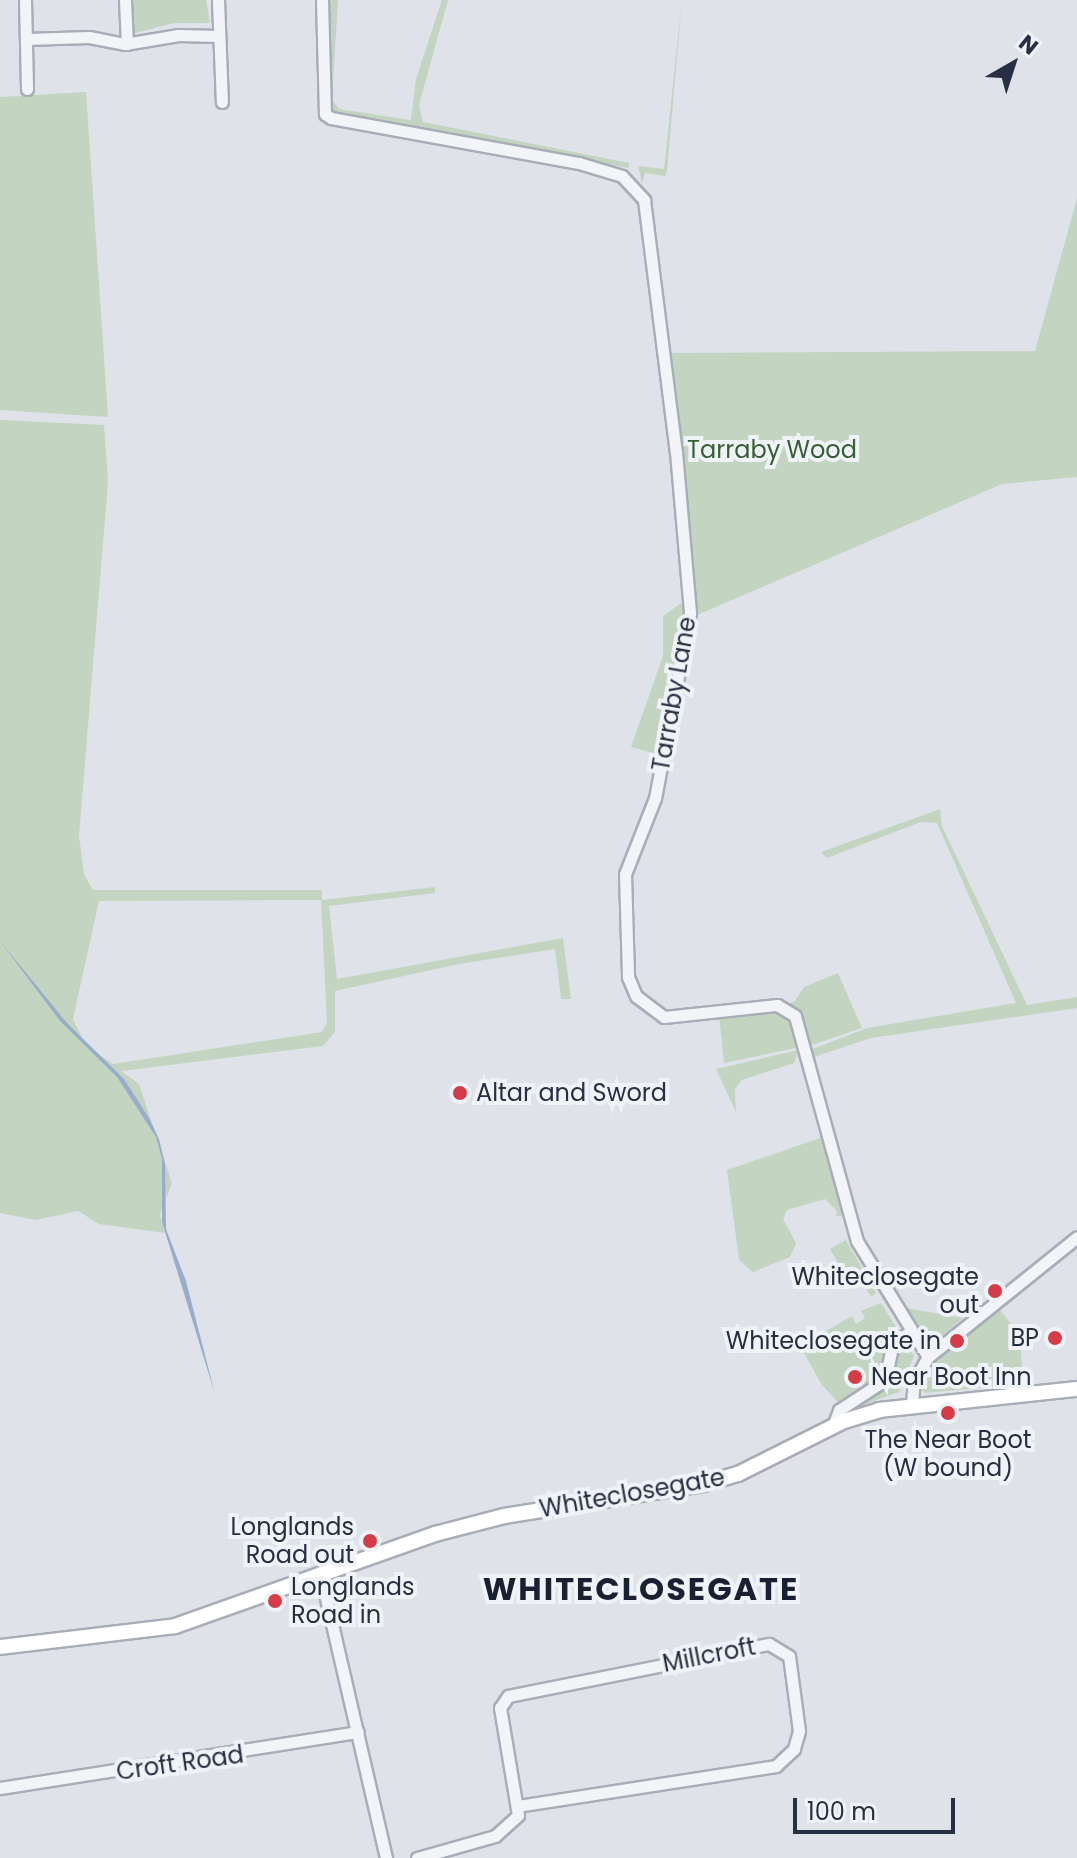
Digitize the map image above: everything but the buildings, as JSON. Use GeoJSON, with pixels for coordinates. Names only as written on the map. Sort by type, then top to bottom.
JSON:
{"type":"FeatureCollection","features":[{"type":"Feature","properties":{"kind":"main road","name":"Whiteclosegate"},"geometry":{"type":"LineString","coordinates":[[0,1647],[175,1626],[387,1548],[504,1516],[703,1484],[777,1457],[833,1426],[912,1403],[1077,1389]]}},
{"type":"Feature","properties":{"kind":"street"},"geometry":{"type":"LineString","coordinates":[[25,0],[27,89]]}},
{"type":"Feature","properties":{"kind":"street"},"geometry":{"type":"LineString","coordinates":[[125,0],[127,44]]}},
{"type":"Feature","properties":{"kind":"street"},"geometry":{"type":"LineString","coordinates":[[218,0],[222,102]]}},
{"type":"Feature","properties":{"kind":"street","name":"Tarraby Lane"},"geometry":{"type":"LineString","coordinates":[[322,0],[325,114],[331,118],[579,163],[622,176],[644,200],[676,452],[690,613],[655,798],[625,874],[628,977],[636,996],[664,1017],[777,1005],[795,1016],[857,1241],[909,1332],[928,1357]]}},
{"type":"Feature","properties":{"kind":"street"},"geometry":{"type":"LineString","coordinates":[[26,39],[89,37],[127,44],[178,35],[218,36]]}},
{"type":"Feature","properties":{"kind":"street"},"geometry":{"type":"LineString","coordinates":[[912,1403],[914,1381],[928,1357],[1077,1237]]}},
{"type":"Feature","properties":{"kind":"street"},"geometry":{"type":"LineString","coordinates":[[833,1426],[839,1410],[885,1380],[892,1346],[909,1332]]}},
{"type":"Feature","properties":{"kind":"street"},"geometry":{"type":"LineString","coordinates":[[320,1572],[386,1858]]}},
{"type":"Feature","properties":{"kind":"street","name":"Millcroft"},"geometry":{"type":"LineString","coordinates":[[769,1644],[789,1656],[799,1731],[794,1749],[776,1766],[518,1806],[508,1778],[500,1708],[504,1698],[769,1644]]}},
{"type":"Feature","properties":{"kind":"street","name":"Croft Road"},"geometry":{"type":"LineString","coordinates":[[0,1788],[358,1732]]}},
{"type":"Feature","properties":{"kind":"street"},"geometry":{"type":"LineString","coordinates":[[417,1858],[495,1836],[514,1821],[518,1806]]}},
{"type":"Feature","properties":{"kind":"green space"},"geometry":{"type":"Polygon","coordinates":[[[129,0],[206,0],[210,23],[174,23],[131,34],[129,0]]]}},
{"type":"Feature","properties":{"kind":"green space"},"geometry":{"type":"Polygon","coordinates":[[[330,0],[338,0],[332,100],[339,109],[411,120],[416,79],[442,0],[448,0],[419,105],[423,122],[629,163],[629,168],[334,115],[326,103],[330,0]]]}},
{"type":"Feature","properties":{"kind":"green space"},"geometry":{"type":"Polygon","coordinates":[[[682,0],[667,171],[665,176],[645,173],[642,183],[638,166],[664,169],[682,0]]]}},
{"type":"Feature","properties":{"kind":"green space"},"geometry":{"type":"Polygon","coordinates":[[[86,92],[108,417],[0,410],[0,97],[86,92]]]}},
{"type":"Feature","properties":{"kind":"green space","name":"Tarraby Wood"},"geometry":{"type":"Polygon","coordinates":[[[1077,198],[1077,477],[1002,484],[695,616],[669,353],[1035,351],[1077,198]]]}},
{"type":"Feature","properties":{"kind":"green space"},"geometry":{"type":"Polygon","coordinates":[[[0,420],[104,425],[108,482],[79,836],[84,874],[93,890],[322,890],[322,900],[435,887],[435,893],[329,906],[337,979],[563,938],[571,999],[561,999],[555,949],[459,964],[335,991],[335,1032],[323,1046],[121,1071],[139,1084],[172,1183],[160,1214],[165,1233],[99,1224],[78,1211],[36,1220],[0,1213],[0,420]],[[321,900],[99,901],[73,1019],[86,1046],[113,1064],[322,1032],[327,1023],[321,900]]]}},
{"type":"Feature","properties":{"kind":"green space"},"geometry":{"type":"Polygon","coordinates":[[[683,602],[684,632],[657,754],[631,747],[663,656],[663,616],[683,602]]]}},
{"type":"Feature","properties":{"kind":"green space"},"geometry":{"type":"Polygon","coordinates":[[[940,809],[942,826],[1027,1005],[1077,997],[1077,1008],[871,1038],[811,1058],[810,1050],[867,1028],[1016,1003],[937,823],[921,822],[827,858],[821,852],[940,809]]]}},
{"type":"Feature","properties":{"kind":"green space"},"geometry":{"type":"Polygon","coordinates":[[[838,973],[862,1028],[815,1044],[724,1063],[719,1016],[780,1007],[795,1001],[804,987],[838,973]]]}},
{"type":"Feature","properties":{"kind":"green space"},"geometry":{"type":"Polygon","coordinates":[[[798,1050],[794,1063],[742,1080],[735,1089],[736,1112],[716,1069],[798,1050]]]}},
{"type":"Feature","properties":{"kind":"green space"},"geometry":{"type":"Polygon","coordinates":[[[826,1136],[844,1216],[836,1216],[837,1211],[825,1199],[787,1210],[783,1219],[796,1243],[790,1257],[753,1272],[739,1260],[727,1170],[826,1136]]]}},
{"type":"Feature","properties":{"kind":"green space"},"geometry":{"type":"Polygon","coordinates":[[[846,1240],[876,1293],[871,1297],[853,1266],[841,1268],[830,1249],[846,1240]]]}},
{"type":"Feature","properties":{"kind":"green space"},"geometry":{"type":"Polygon","coordinates":[[[875,1267],[892,1281],[906,1308],[963,1318],[929,1346],[924,1343],[875,1267]]]}},
{"type":"Feature","properties":{"kind":"green space"},"geometry":{"type":"Polygon","coordinates":[[[881,1303],[914,1356],[899,1392],[846,1411],[822,1385],[800,1346],[852,1316],[856,1324],[865,1318],[861,1311],[881,1303]]]}},
{"type":"Feature","properties":{"kind":"green space"},"geometry":{"type":"Polygon","coordinates":[[[1000,1310],[1020,1335],[1023,1384],[924,1393],[921,1382],[932,1362],[1000,1310]]]}},
{"type":"Feature","properties":{"kind":"water"},"geometry":{"type":"Polygon","coordinates":[[[0,941],[67,1023],[124,1079],[159,1139],[165,1164],[166,1229],[186,1281],[215,1394],[162,1222],[162,1159],[156,1137],[117,1077],[60,1021],[0,941]]]}},
{"type":"Feature","properties":{"kind":"place","name":"Altar and Sword"},"geometry":{"type":"Point","coordinates":[460,1093]}},
{"type":"Feature","properties":{"kind":"place","name":"Whiteclosegate out"},"geometry":{"type":"Point","coordinates":[995,1291]}},
{"type":"Feature","properties":{"kind":"place","name":"BP"},"geometry":{"type":"Point","coordinates":[1055,1338]}},
{"type":"Feature","properties":{"kind":"place","name":"Whiteclosegate in"},"geometry":{"type":"Point","coordinates":[957,1341]}},
{"type":"Feature","properties":{"kind":"place","name":"Near Boot Inn"},"geometry":{"type":"Point","coordinates":[855,1377]}},
{"type":"Feature","properties":{"kind":"place","name":"The Near Boot (W bound)"},"geometry":{"type":"Point","coordinates":[948,1413]}},
{"type":"Feature","properties":{"kind":"place","name":"Longlands Road out"},"geometry":{"type":"Point","coordinates":[370,1541]}},
{"type":"Feature","properties":{"kind":"place","name":"Longlands Road in"},"geometry":{"type":"Point","coordinates":[275,1601]}},
{"type":"Feature","properties":{"kind":"district","name":"WHITECLOSEGATE"},"geometry":{"type":"Point","coordinates":[641,1589]}}]}
